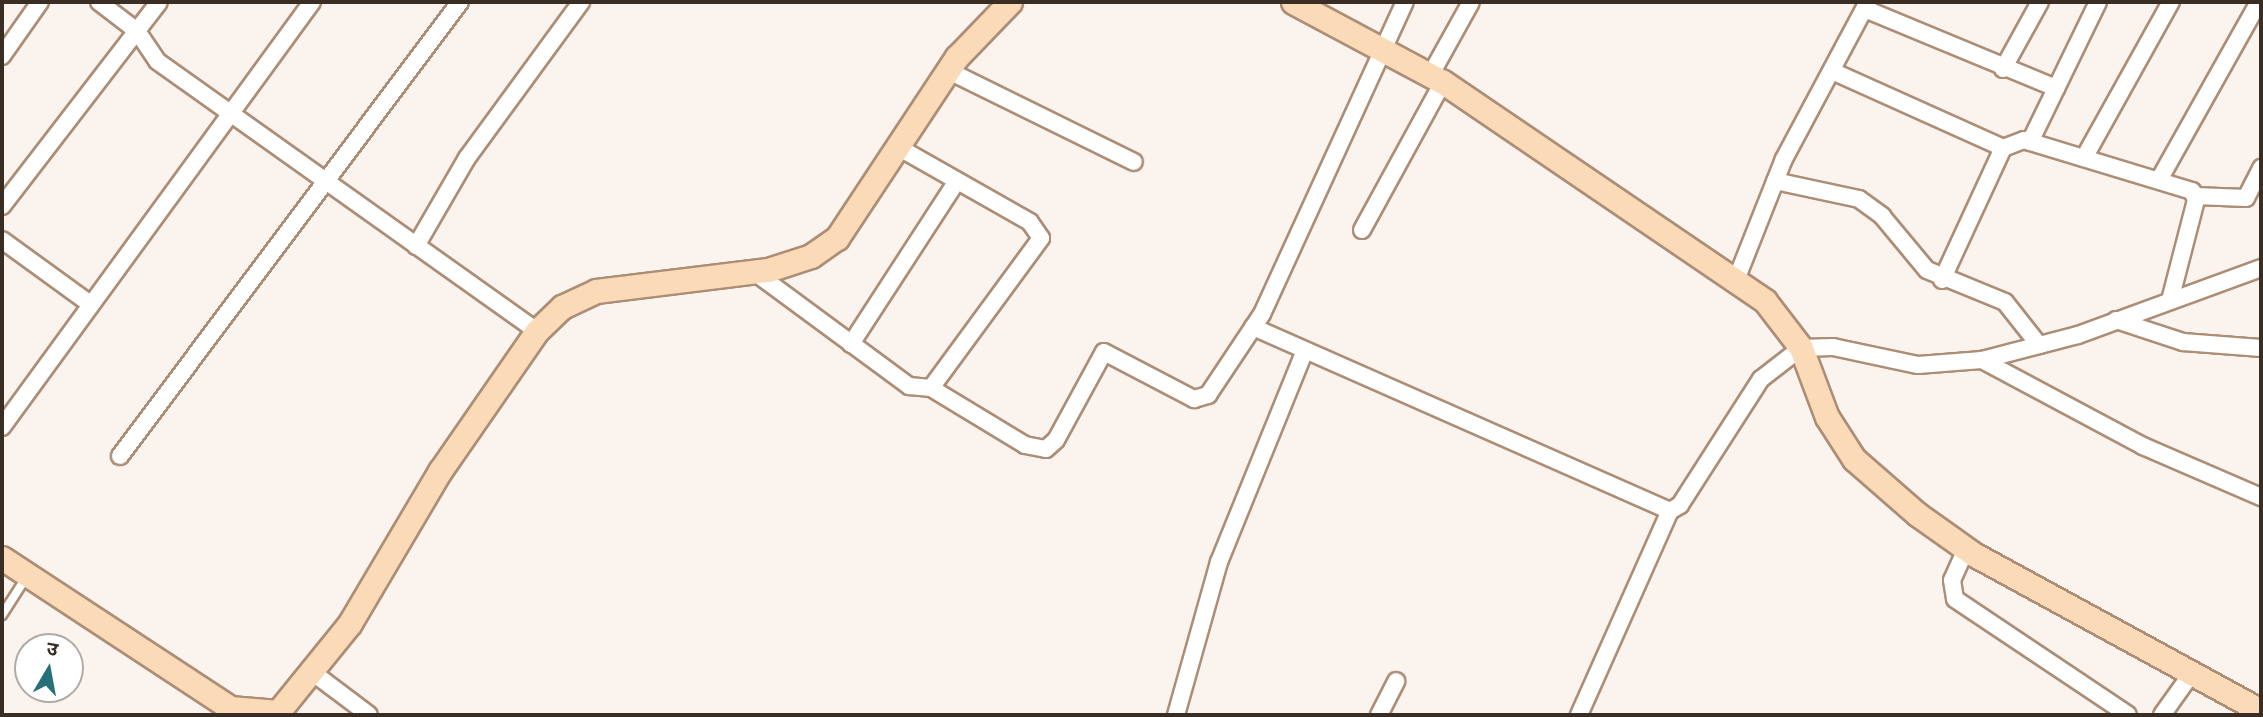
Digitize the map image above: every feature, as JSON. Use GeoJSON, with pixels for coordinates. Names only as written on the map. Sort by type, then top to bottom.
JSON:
{"type":"FeatureCollection","features":[{"type":"Feature","properties":{"kind":"street"},"geometry":{"type":"LineString","coordinates":[[2,56],[40,2]]}},
{"type":"Feature","properties":{"kind":"street"},"geometry":{"type":"LineString","coordinates":[[99,2],[137,31],[157,61],[528,326]]}},
{"type":"Feature","properties":{"kind":"street"},"geometry":{"type":"LineString","coordinates":[[2,206],[159,2]]}},
{"type":"Feature","properties":{"kind":"street"},"geometry":{"type":"LineString","coordinates":[[2,427],[227,113],[312,2]]}},
{"type":"Feature","properties":{"kind":"street"},"geometry":{"type":"LineString","coordinates":[[120,456],[460,2]]}},
{"type":"Feature","properties":{"kind":"street"},"geometry":{"type":"LineString","coordinates":[[416,246],[467,158],[581,2]]}},
{"type":"Feature","properties":{"kind":"street"},"geometry":{"type":"LineString","coordinates":[[2,558],[78,604],[151,659],[230,708],[256,714],[278,712],[312,672],[528,326],[596,291],[753,271],[811,256],[837,238],[947,70],[1010,2]]}},
{"type":"Feature","properties":{"kind":"street"},"geometry":{"type":"LineString","coordinates":[[1293,2],[1437,78],[1765,301],[1801,348],[1827,418],[1854,459],[1966,549],[2261,711]]}},
{"type":"Feature","properties":{"kind":"street"},"geometry":{"type":"LineString","coordinates":[[753,271],[909,386],[931,388],[1025,445],[1046,449],[1056,440],[1100,354],[1111,352],[1200,399],[1253,327],[1405,2]]}},
{"type":"Feature","properties":{"kind":"street"},"geometry":{"type":"LineString","coordinates":[[1362,230],[1437,78],[1471,2]]}},
{"type":"Feature","properties":{"kind":"street"},"geometry":{"type":"LineString","coordinates":[[2003,69],[2040,2]]}},
{"type":"Feature","properties":{"kind":"street"},"geometry":{"type":"LineString","coordinates":[[2030,142],[2098,2]]}},
{"type":"Feature","properties":{"kind":"street"},"geometry":{"type":"LineString","coordinates":[[2084,158],[2171,2]]}},
{"type":"Feature","properties":{"kind":"street"},"geometry":{"type":"LineString","coordinates":[[2159,180],[2259,2]]}},
{"type":"Feature","properties":{"kind":"street"},"geometry":{"type":"LineString","coordinates":[[1736,280],[1775,181],[1866,5],[2003,69],[2056,88]]}},
{"type":"Feature","properties":{"kind":"street"},"geometry":{"type":"LineString","coordinates":[[947,70],[1134,162]]}},
{"type":"Feature","properties":{"kind":"street"},"geometry":{"type":"LineString","coordinates":[[1832,71],[2003,148]]}},
{"type":"Feature","properties":{"kind":"street"},"geometry":{"type":"LineString","coordinates":[[1942,280],[2003,148],[2015,139],[2159,180],[2195,196],[2246,198],[2261,168]]}},
{"type":"Feature","properties":{"kind":"street"},"geometry":{"type":"LineString","coordinates":[[896,146],[1030,222],[1041,238],[931,388]]}},
{"type":"Feature","properties":{"kind":"street"},"geometry":{"type":"LineString","coordinates":[[852,344],[957,181]]}},
{"type":"Feature","properties":{"kind":"street"},"geometry":{"type":"LineString","coordinates":[[1775,181],[1823,187],[1858,199],[1942,280],[2005,302],[2039,345]]}},
{"type":"Feature","properties":{"kind":"street"},"geometry":{"type":"LineString","coordinates":[[2171,298],[2195,196]]}},
{"type":"Feature","properties":{"kind":"street"},"geometry":{"type":"LineString","coordinates":[[2,240],[90,304]]}},
{"type":"Feature","properties":{"kind":"street"},"geometry":{"type":"LineString","coordinates":[[1578,715],[1670,511],[1679,505],[1761,379],[1801,348],[1833,347],[1919,365],[1982,360],[2116,320],[2171,298],[2261,268]]}},
{"type":"Feature","properties":{"kind":"street"},"geometry":{"type":"LineString","coordinates":[[2116,320],[2183,342],[2261,348]]}},
{"type":"Feature","properties":{"kind":"street"},"geometry":{"type":"LineString","coordinates":[[1253,327],[1304,353],[1670,511]]}},
{"type":"Feature","properties":{"kind":"street"},"geometry":{"type":"LineString","coordinates":[[1176,715],[1219,562],[1304,353]]}},
{"type":"Feature","properties":{"kind":"street"},"geometry":{"type":"LineString","coordinates":[[1982,360],[2143,446],[2261,497]]}},
{"type":"Feature","properties":{"kind":"street"},"geometry":{"type":"LineString","coordinates":[[1966,549],[1952,580],[1955,599],[2128,715]]}},
{"type":"Feature","properties":{"kind":"street"},"geometry":{"type":"LineString","coordinates":[[312,672],[369,715]]}},
{"type":"Feature","properties":{"kind":"street"},"geometry":{"type":"LineString","coordinates":[[2162,715],[2192,673]]}},
{"type":"Feature","properties":{"kind":"street"},"geometry":{"type":"LineString","coordinates":[[1379,715],[1396,681]]}},
{"type":"Feature","properties":{"kind":"lane"},"geometry":{"type":"LineString","coordinates":[[2,615],[28,574]]}}]}
